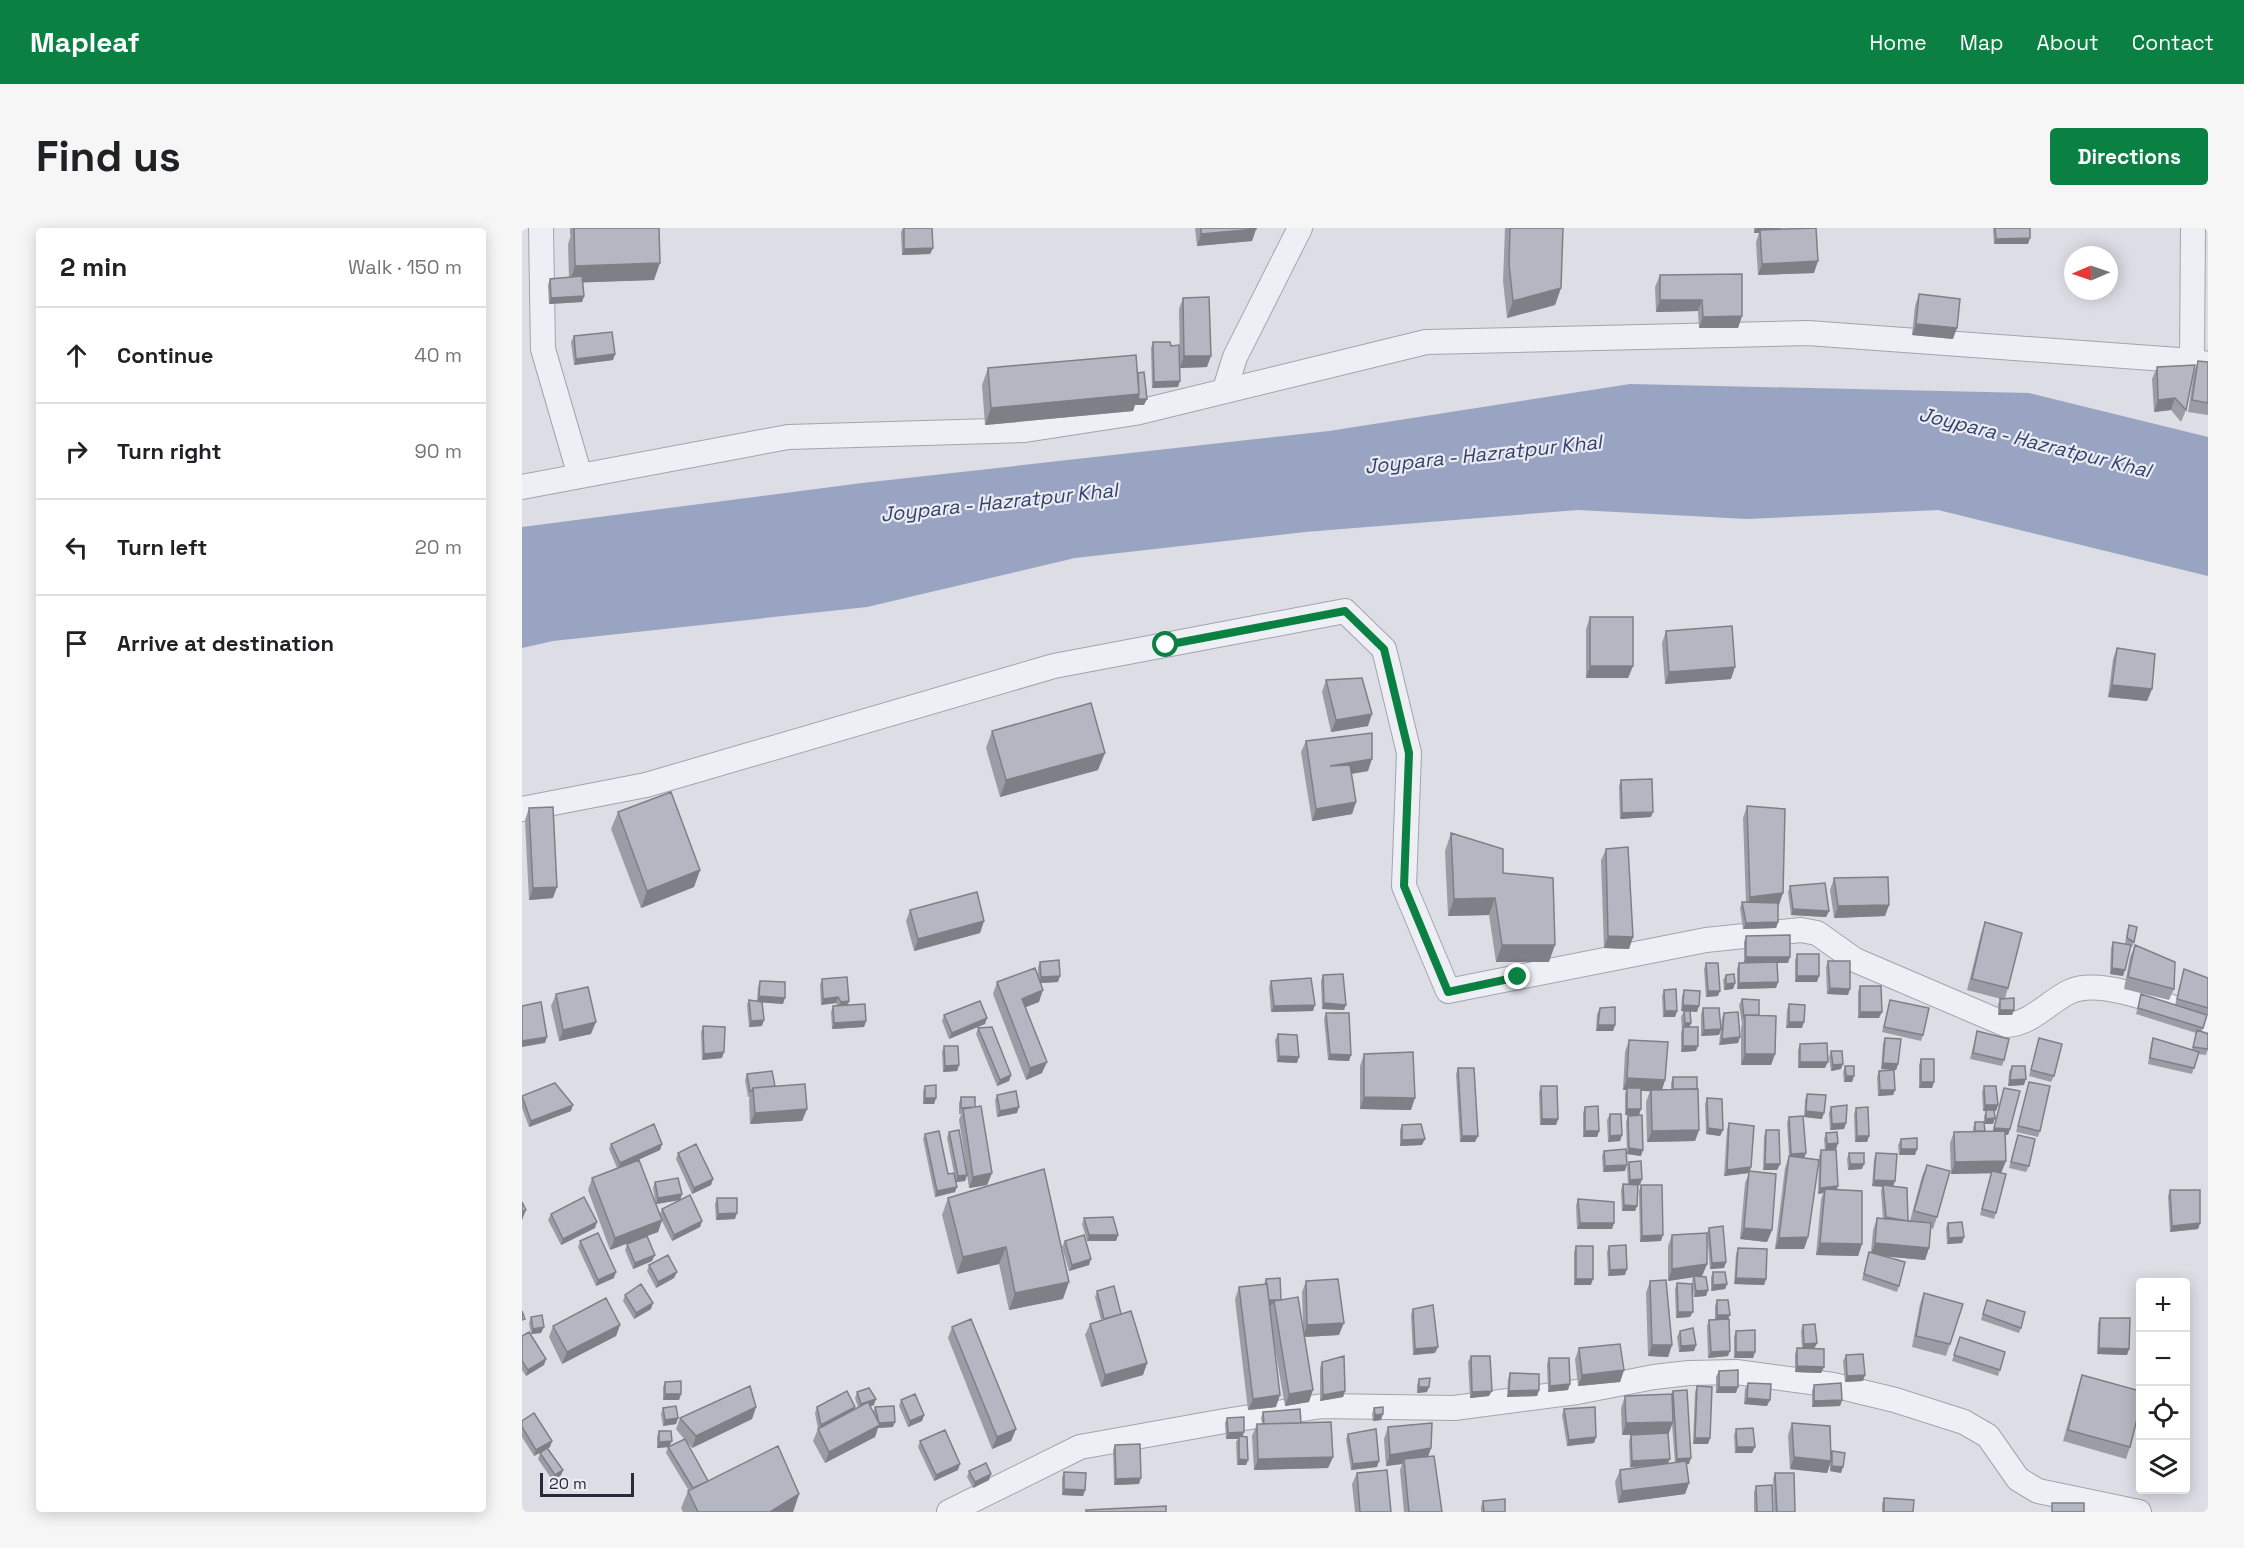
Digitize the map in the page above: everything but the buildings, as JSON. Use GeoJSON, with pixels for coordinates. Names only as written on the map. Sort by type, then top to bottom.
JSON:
{"type":"FeatureCollection","features":[{"type":"Feature","properties":{"kind":"street"},"geometry":{"type":"LineString","coordinates":[[541,228],[543,349],[580,476]]}},
{"type":"Feature","properties":{"kind":"street"},"geometry":{"type":"LineString","coordinates":[[1225,389],[1235,357],[1300,228]]}},
{"type":"Feature","properties":{"kind":"street"},"geometry":{"type":"LineString","coordinates":[[522,487],[788,437],[1024,430],[1135,413],[1225,389],[1426,342],[1808,333],[2200,363],[2193,228]]}},
{"type":"Feature","properties":{"kind":"street"},"geometry":{"type":"LineString","coordinates":[[522,809],[646,785],[1054,666],[1345,611],[1384,649],[1409,753],[1404,886],[1448,992],[1706,940],[1801,930],[1817,933],[1855,960],[2007,1025],[2026,1020],[2073,990],[2102,987],[2124,991],[2208,1020]]}},
{"type":"Feature","properties":{"kind":"street"},"geometry":{"type":"LineString","coordinates":[[949,1512],[1080,1447],[1225,1421],[1322,1406],[1454,1408],[1577,1392],[1654,1377],[1736,1372],[1833,1385],[1895,1400],[1964,1422],[1988,1436],[2018,1479],[2038,1491],[2139,1512]]}},
{"type":"Feature","properties":{"kind":"water","name":"Joypara - Hazratpur Khal"},"geometry":{"type":"Polygon","coordinates":[[[1630,384],[2029,393],[2208,437],[2208,576],[1938,510],[1747,519],[1578,510],[1305,532],[1075,558],[867,607],[553,641],[522,648],[522,527],[862,483],[1329,431],[1630,384]]]}},
{"type":"Feature","properties":{"kind":"route"},"geometry":{"type":"LineString","coordinates":[[1166,645],[1345,611],[1384,649],[1409,753],[1404,886],[1448,992],[1518,977]]}}]}
